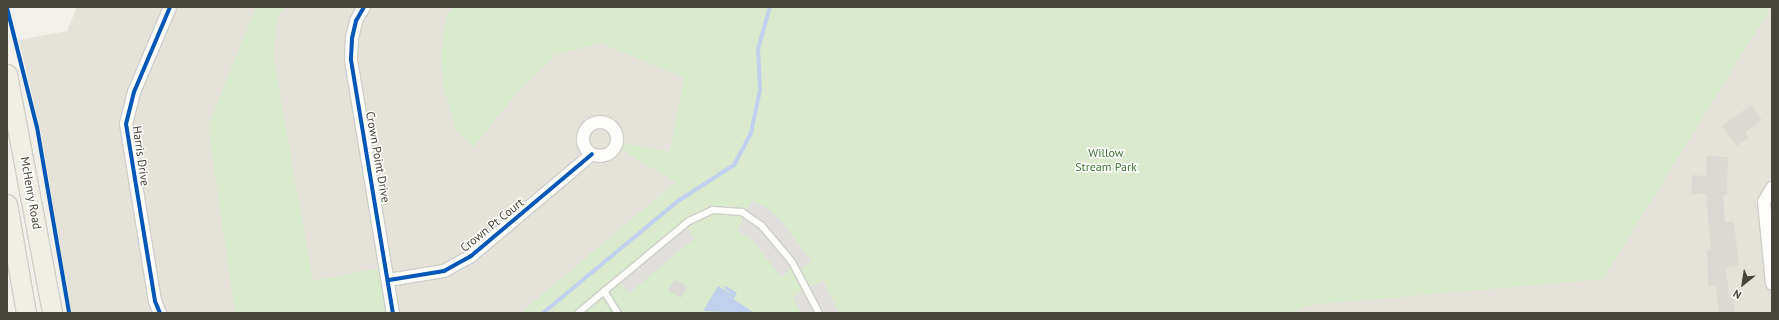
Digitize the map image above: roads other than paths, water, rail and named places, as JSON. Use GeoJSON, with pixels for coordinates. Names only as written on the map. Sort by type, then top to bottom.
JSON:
{"type":"FeatureCollection","features":[{"type":"Feature","properties":{"kind":"main road","name":"McHenry Road"},"geometry":{"type":"LineString","coordinates":[[7,74],[52,313]]}},
{"type":"Feature","properties":{"kind":"main road"},"geometry":{"type":"LineString","coordinates":[[7,204],[26,313]]}},
{"type":"Feature","properties":{"kind":"street","name":"Harris Drive"},"geometry":{"type":"LineString","coordinates":[[160,313],[154,294],[126,124],[134,92],[170,7]]}},
{"type":"Feature","properties":{"kind":"street","name":"Crown Point Drive"},"geometry":{"type":"LineString","coordinates":[[364,7],[356,21],[352,39],[351,60],[389,280],[393,313]]}},
{"type":"Feature","properties":{"kind":"street","name":"Crown Pt Court"},"geometry":{"type":"LineString","coordinates":[[389,280],[444,271],[471,256],[592,154]]}},
{"type":"Feature","properties":{"kind":"street"},"geometry":{"type":"LineString","coordinates":[[1772,188],[1764,202],[1772,284]]}},
{"type":"Feature","properties":{"kind":"lane"},"geometry":{"type":"LineString","coordinates":[[578,313],[690,220],[707,211],[742,212],[762,226],[792,262],[819,313]]}},
{"type":"Feature","properties":{"kind":"lane"},"geometry":{"type":"LineString","coordinates":[[604,291],[618,313]]}},
{"type":"Feature","properties":{"kind":"water"},"geometry":{"type":"Polygon","coordinates":[[[718,286],[733,295],[724,288],[726,286],[737,293],[734,299],[719,290],[755,313],[703,311],[718,286]]]}},
{"type":"Feature","properties":{"kind":"waterway"},"geometry":{"type":"LineString","coordinates":[[543,313],[678,201],[734,165],[751,133],[760,90],[758,49],[770,7]]}},
{"type":"Feature","properties":{"kind":"park label","name":"Willow Stream Park"},"geometry":{"type":"Point","coordinates":[1106,160]}}]}
